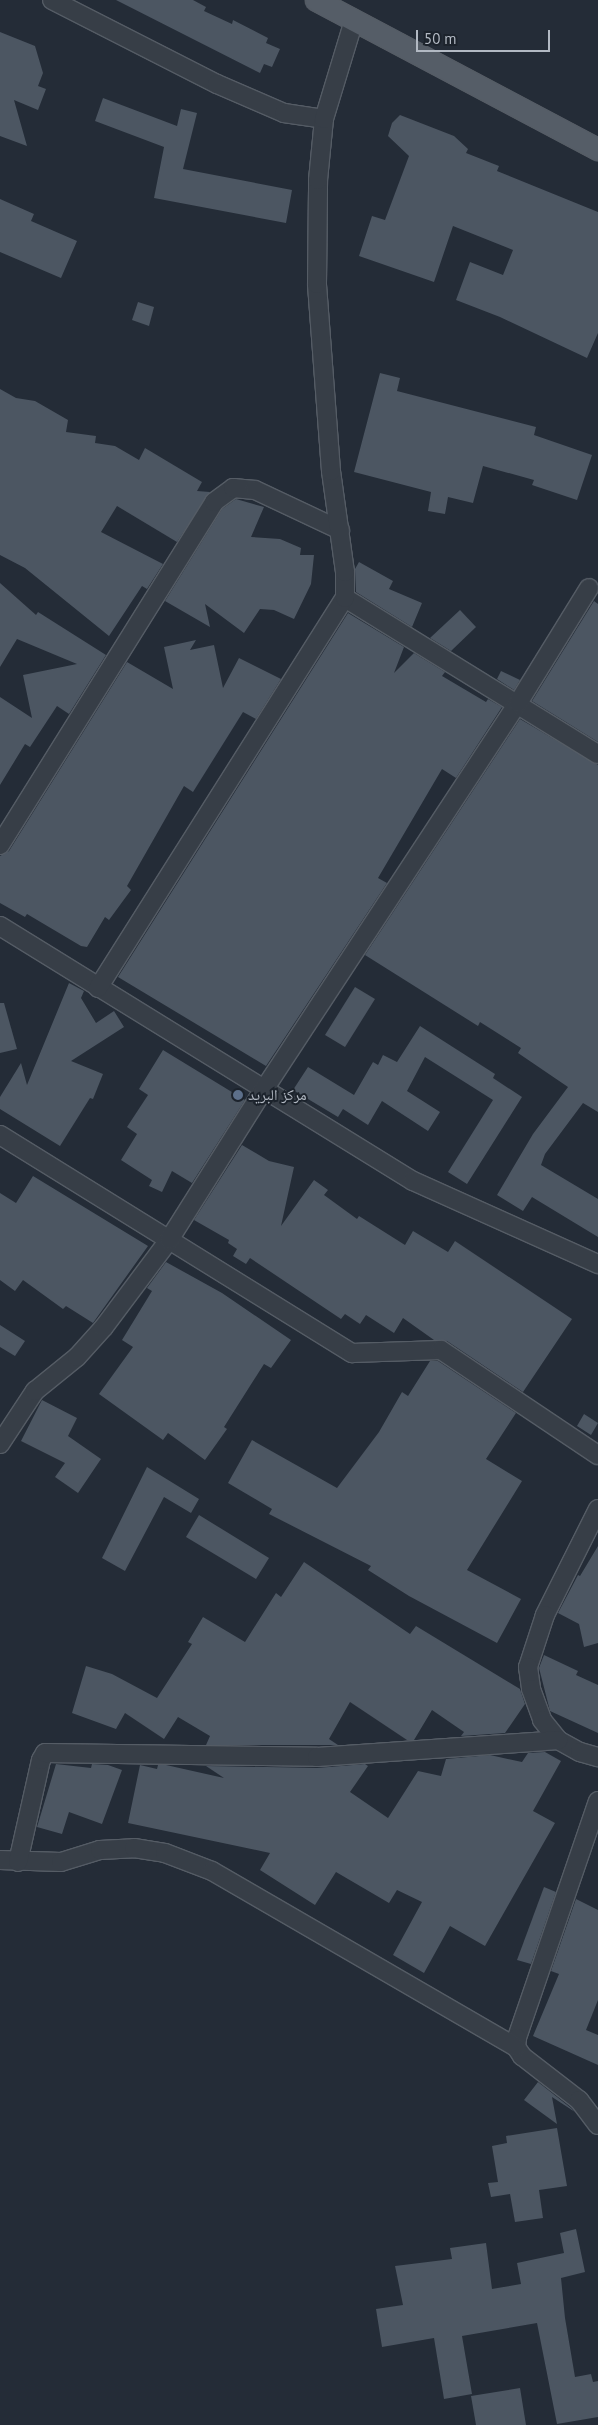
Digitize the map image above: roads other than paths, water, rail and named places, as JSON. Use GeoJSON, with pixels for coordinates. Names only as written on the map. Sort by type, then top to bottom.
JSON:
{"type":"FeatureCollection","features":[{"type":"Feature","properties":{"kind":"main road"},"geometry":{"type":"LineString","coordinates":[[316,0],[598,149]]}},
{"type":"Feature","properties":{"kind":"street"},"geometry":{"type":"LineString","coordinates":[[52,0],[225,88],[284,113],[324,119]]}},
{"type":"Feature","properties":{"kind":"street"},"geometry":{"type":"LineString","coordinates":[[98,988],[345,598],[346,572],[331,471],[317,284],[318,180],[324,119],[354,20]]}},
{"type":"Feature","properties":{"kind":"street"},"geometry":{"type":"LineString","coordinates":[[0,845],[214,502],[233,488],[255,490],[340,530]]}},
{"type":"Feature","properties":{"kind":"street"},"geometry":{"type":"LineString","coordinates":[[0,1444],[35,1391],[77,1357],[104,1327],[169,1240],[263,1091],[518,704],[589,588]]}},
{"type":"Feature","properties":{"kind":"street"},"geometry":{"type":"LineString","coordinates":[[345,598],[598,754]]}},
{"type":"Feature","properties":{"kind":"street"},"geometry":{"type":"LineString","coordinates":[[0,926],[263,1091],[413,1182],[598,1264]]}},
{"type":"Feature","properties":{"kind":"street"},"geometry":{"type":"LineString","coordinates":[[0,1135],[352,1353],[441,1350],[598,1455]]}},
{"type":"Feature","properties":{"kind":"street"},"geometry":{"type":"LineString","coordinates":[[598,1509],[545,1615],[528,1667],[531,1689],[542,1720],[558,1740],[580,1752],[598,1757]]}},
{"type":"Feature","properties":{"kind":"street"},"geometry":{"type":"LineString","coordinates":[[18,1862],[41,1760],[46,1753],[317,1757],[558,1740]]}},
{"type":"Feature","properties":{"kind":"street"},"geometry":{"type":"LineString","coordinates":[[516,2047],[516,2038],[598,1801]]}},
{"type":"Feature","properties":{"kind":"street"},"geometry":{"type":"LineString","coordinates":[[0,1860],[61,1862],[100,1850],[134,1848],[165,1853],[212,1871],[516,2047],[522,2056],[579,2100],[598,2125]]}},
{"type":"Feature","properties":{"kind":"place","name":"مركز البريد"},"geometry":{"type":"Point","coordinates":[238,1095]}}]}
